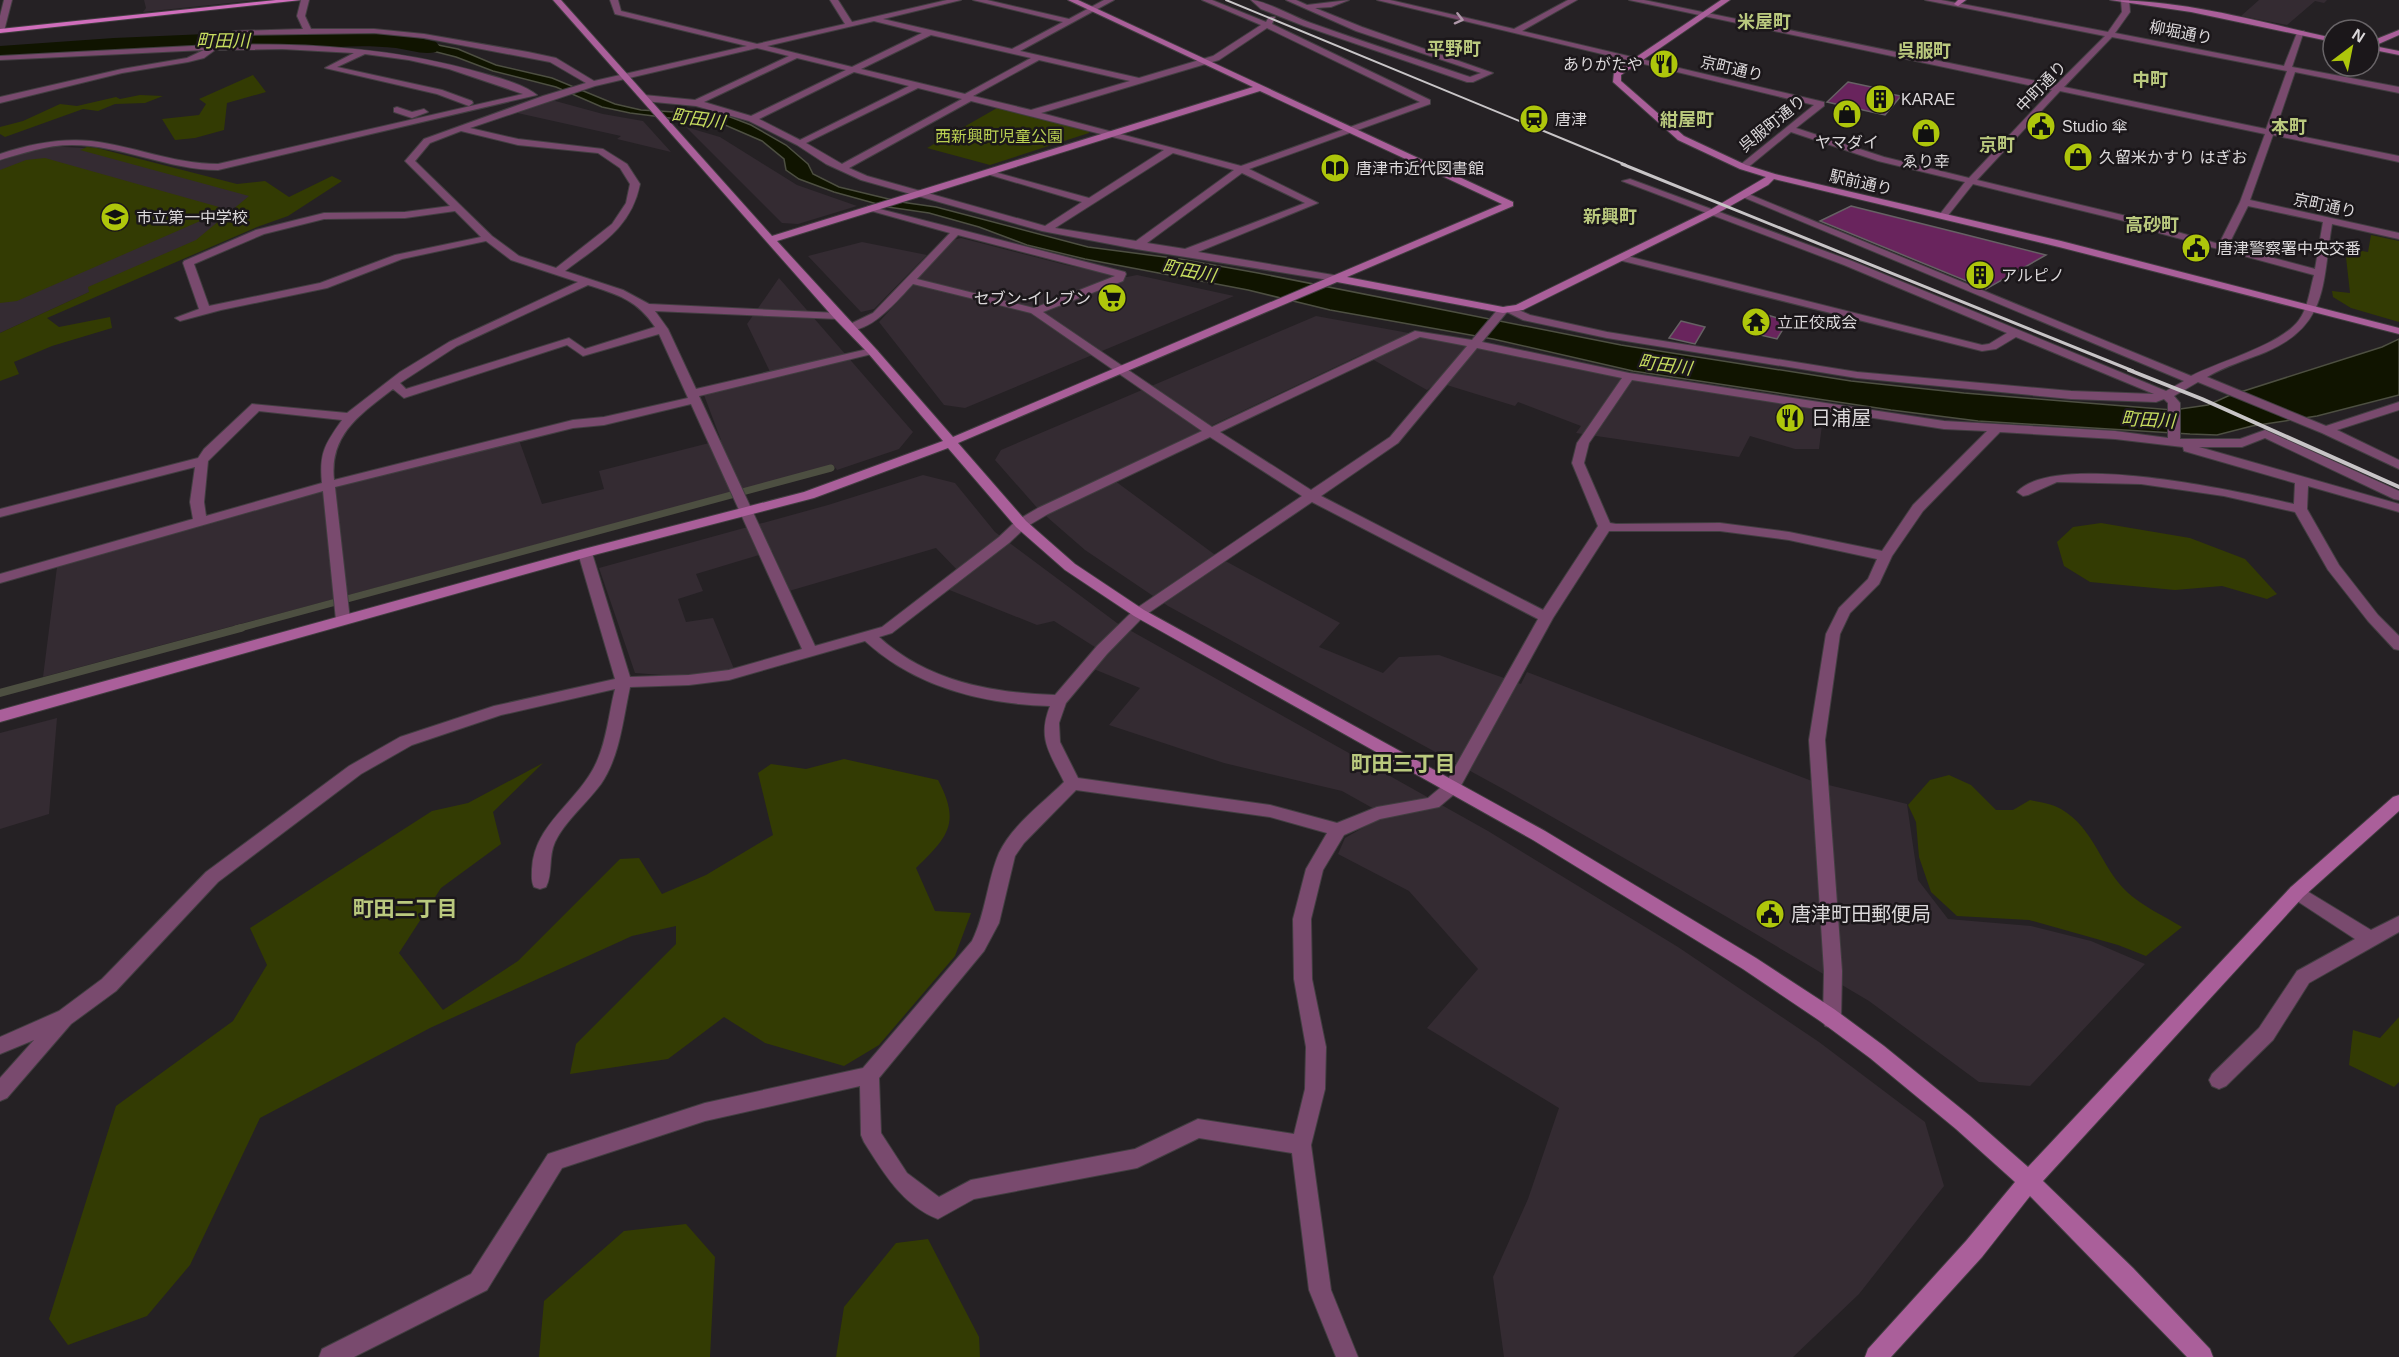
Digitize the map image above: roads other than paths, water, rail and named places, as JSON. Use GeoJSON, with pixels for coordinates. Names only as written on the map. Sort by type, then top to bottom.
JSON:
{"type":"FeatureCollection","features":[{"type":"Feature","properties":{"kind":"main road"},"geometry":{"type":"LineString","coordinates":[[0,31],[297,0]]}},
{"type":"Feature","properties":{"kind":"street"},"geometry":{"type":"LineString","coordinates":[[0,31],[8,0]]}},
{"type":"Feature","properties":{"kind":"street"},"geometry":{"type":"LineString","coordinates":[[305,0],[301,16],[308,31]]}},
{"type":"Feature","properties":{"kind":"street"},"geometry":{"type":"LineString","coordinates":[[557,0],[838,316],[873,351],[949,443],[1021,524],[1070,567],[1139,613],[1592,866],[1722,947],[1875,1050],[1942,1104],[2029,1181],[2126,1275],[2202,1357]]}},
{"type":"Feature","properties":{"kind":"street"},"geometry":{"type":"LineString","coordinates":[[614,0],[618,12],[1031,113],[1241,169],[1313,203],[1185,253]]}},
{"type":"Feature","properties":{"kind":"street"},"geometry":{"type":"LineString","coordinates":[[834,0],[849,24]]}},
{"type":"Feature","properties":{"kind":"street"},"geometry":{"type":"LineString","coordinates":[[810,651],[662,329],[647,308],[619,292],[515,258],[488,238],[410,161],[427,141],[592,84],[623,75],[957,0]]}},
{"type":"Feature","properties":{"kind":"street"},"geometry":{"type":"LineString","coordinates":[[976,0],[1070,21]]}},
{"type":"Feature","properties":{"kind":"street"},"geometry":{"type":"LineString","coordinates":[[0,716],[341,606],[585,553],[810,495],[949,443],[1510,204],[1072,0]]}},
{"type":"Feature","properties":{"kind":"street"},"geometry":{"type":"LineString","coordinates":[[1012,52],[1110,0]]}},
{"type":"Feature","properties":{"kind":"street"},"geometry":{"type":"LineString","coordinates":[[1136,246],[1241,169],[1427,102],[1267,25],[1206,0]]}},
{"type":"Feature","properties":{"kind":"street"},"geometry":{"type":"LineString","coordinates":[[1255,0],[1279,14],[1470,80],[1489,73],[1359,29],[1290,0]]}},
{"type":"Feature","properties":{"kind":"street"},"geometry":{"type":"LineString","coordinates":[[1031,113],[1216,58],[1267,25],[1279,14],[1302,6],[1330,6],[1345,0]]}},
{"type":"Feature","properties":{"kind":"street","name":"京町通り"},"geometry":{"type":"LineString","coordinates":[[1381,0],[1821,104]]}},
{"type":"Feature","properties":{"kind":"street"},"geometry":{"type":"LineString","coordinates":[[1416,9],[1433,0]]}},
{"type":"Feature","properties":{"kind":"street"},"geometry":{"type":"LineString","coordinates":[[1514,32],[1573,0]]}},
{"type":"Feature","properties":{"kind":"street"},"geometry":{"type":"LineString","coordinates":[[1633,0],[2399,159]]}},
{"type":"Feature","properties":{"kind":"street"},"geometry":{"type":"LineString","coordinates":[[1636,61],[1726,0]]}},
{"type":"Feature","properties":{"kind":"street","name":"柳堀通り"},"geometry":{"type":"LineString","coordinates":[[1929,0],[1960,2],[2399,90]]}},
{"type":"Feature","properties":{"kind":"street"},"geometry":{"type":"LineString","coordinates":[[2114,0],[2191,10],[2321,37]]}},
{"type":"Feature","properties":{"kind":"street","name":"中町通り"},"geometry":{"type":"LineString","coordinates":[[1943,216],[1970,182],[2111,34],[2126,12],[2125,0]]}},
{"type":"Feature","properties":{"kind":"street"},"geometry":{"type":"LineString","coordinates":[[873,19],[1140,81]]}},
{"type":"Feature","properties":{"kind":"street"},"geometry":{"type":"LineString","coordinates":[[0,100],[122,71],[188,60],[201,56],[233,33],[308,31],[394,33],[553,60],[592,84]]}},
{"type":"Feature","properties":{"kind":"street"},"geometry":{"type":"LineString","coordinates":[[2381,40],[2399,32]]}},
{"type":"Feature","properties":{"kind":"street"},"geometry":{"type":"LineString","coordinates":[[752,119],[928,33]]}},
{"type":"Feature","properties":{"kind":"street"},"geometry":{"type":"LineString","coordinates":[[2222,248],[2245,202],[2270,133],[2301,33]]}},
{"type":"Feature","properties":{"kind":"street"},"geometry":{"type":"LineString","coordinates":[[0,58],[214,47],[309,46],[368,51],[468,71],[546,98]]}},
{"type":"Feature","properties":{"kind":"street"},"geometry":{"type":"LineString","coordinates":[[2381,49],[2399,53]]}},
{"type":"Feature","properties":{"kind":"street"},"geometry":{"type":"LineString","coordinates":[[368,51],[329,68],[439,92],[470,103]]}},
{"type":"Feature","properties":{"kind":"street"},"geometry":{"type":"LineString","coordinates":[[696,103],[795,56]]}},
{"type":"Feature","properties":{"kind":"street"},"geometry":{"type":"LineString","coordinates":[[842,168],[1038,57]]}},
{"type":"Feature","properties":{"kind":"street","name":"駅前通り"},"geometry":{"type":"LineString","coordinates":[[1636,61],[1617,74],[1617,82],[1681,138],[1743,166],[1772,176],[1943,216],[2399,331]]}},
{"type":"Feature","properties":{"kind":"street"},"geometry":{"type":"LineString","coordinates":[[800,143],[916,85]]}},
{"type":"Feature","properties":{"kind":"street"},"geometry":{"type":"LineString","coordinates":[[770,240],[1260,88]]}},
{"type":"Feature","properties":{"kind":"street"},"geometry":{"type":"LineString","coordinates":[[397,110],[412,115],[528,93]]}},
{"type":"Feature","properties":{"kind":"street"},"geometry":{"type":"LineString","coordinates":[[0,157],[38,144],[82,141],[191,166],[218,167],[528,93]]}},
{"type":"Feature","properties":{"kind":"street"},"geometry":{"type":"LineString","coordinates":[[645,100],[696,103],[752,119],[864,178],[1046,229],[1505,311],[1607,335],[1857,375],[2071,395],[2171,399],[2193,378],[2294,332],[2304,322],[2312,308],[2328,221]]}},
{"type":"Feature","properties":{"kind":"street","name":"呉服町通り"},"geometry":{"type":"LineString","coordinates":[[1743,166],[1821,104]]}},
{"type":"Feature","properties":{"kind":"street"},"geometry":{"type":"LineString","coordinates":[[460,128],[518,142],[600,151],[624,166],[634,184],[631,204],[616,226],[557,272]]}},
{"type":"Feature","properties":{"kind":"street"},"geometry":{"type":"LineString","coordinates":[[1789,129],[1814,135],[1881,159],[2160,227],[2163,231],[2318,273]]}},
{"type":"Feature","properties":{"kind":"street"},"geometry":{"type":"LineString","coordinates":[[1046,229],[1171,150]]}},
{"type":"Feature","properties":{"kind":"street"},"geometry":{"type":"LineString","coordinates":[[990,172],[1090,201]]}},
{"type":"Feature","properties":{"kind":"street"},"geometry":{"type":"LineString","coordinates":[[1073,783],[1052,742],[1051,723],[1059,701],[1102,650],[1139,613],[1394,440],[1505,311],[1519,308],[1623,258],[1713,212],[1765,183],[1772,176]]}},
{"type":"Feature","properties":{"kind":"street"},"geometry":{"type":"LineString","coordinates":[[1627,181],[1858,267],[2017,332],[2171,399]]}},
{"type":"Feature","properties":{"kind":"street"},"geometry":{"type":"LineString","coordinates":[[1743,195],[2322,428],[2399,465]]}},
{"type":"Feature","properties":{"kind":"street","name":"京町通り"},"geometry":{"type":"LineString","coordinates":[[2245,202],[2399,236]]}},
{"type":"Feature","properties":{"kind":"street"},"geometry":{"type":"LineString","coordinates":[[205,311],[189,263],[260,232],[324,216],[405,215],[456,208]]}},
{"type":"Feature","properties":{"kind":"street"},"geometry":{"type":"LineString","coordinates":[[871,208],[956,233],[1121,274],[1119,279],[1035,311]]}},
{"type":"Feature","properties":{"kind":"street"},"geometry":{"type":"LineString","coordinates":[[850,328],[877,315],[956,233]]}},
{"type":"Feature","properties":{"kind":"street"},"geometry":{"type":"LineString","coordinates":[[180,318],[323,286],[399,257],[488,238]]}},
{"type":"Feature","properties":{"kind":"street"},"geometry":{"type":"LineString","coordinates":[[1623,258],[1982,348],[1992,347],[2017,332]]}},
{"type":"Feature","properties":{"kind":"street"},"geometry":{"type":"LineString","coordinates":[[910,280],[1035,311],[1210,431],[1311,496],[1546,617]]}},
{"type":"Feature","properties":{"kind":"street"},"geometry":{"type":"LineString","coordinates":[[341,606],[326,463],[333,441],[350,417],[393,382],[453,344],[548,302],[586,282]]}},
{"type":"Feature","properties":{"kind":"street"},"geometry":{"type":"LineString","coordinates":[[647,308],[838,316]]}},
{"type":"Feature","properties":{"kind":"street"},"geometry":{"type":"LineString","coordinates":[[393,382],[404,394],[569,341],[583,353],[662,329]]}},
{"type":"Feature","properties":{"kind":"street"},"geometry":{"type":"LineString","coordinates":[[0,1092],[66,1017],[109,985],[212,877],[355,770],[406,741],[499,710],[624,682],[689,680],[729,675],[887,630],[1004,540],[1021,524],[1043,511],[1419,333],[1629,376],[1944,425],[1995,430],[2115,435],[2174,443],[2242,443],[2265,434],[2399,496]]}},
{"type":"Feature","properties":{"kind":"street"},"geometry":{"type":"LineString","coordinates":[[0,579],[328,485],[573,424],[604,421],[873,351]]}},
{"type":"Feature","properties":{"kind":"street"},"geometry":{"type":"LineString","coordinates":[[1605,526],[1578,462],[1582,443],[1629,376]]}},
{"type":"Feature","properties":{"kind":"street"},"geometry":{"type":"LineString","coordinates":[[2171,399],[2174,443]]}},
{"type":"Feature","properties":{"kind":"street"},"geometry":{"type":"LineString","coordinates":[[2322,428],[2399,406]]}},
{"type":"Feature","properties":{"kind":"street"},"geometry":{"type":"LineString","coordinates":[[200,520],[197,502],[202,461],[208,452],[256,407],[350,417]]}},
{"type":"Feature","properties":{"kind":"street"},"geometry":{"type":"LineString","coordinates":[[1832,1020],[1833,971],[1818,740],[1833,634],[1844,610],[1874,581],[1885,556],[1918,508],[1995,430]]}},
{"type":"Feature","properties":{"kind":"street"},"geometry":{"type":"LineString","coordinates":[[2174,443],[2200,453],[2399,508]]}},
{"type":"Feature","properties":{"kind":"street"},"geometry":{"type":"LineString","coordinates":[[0,513],[202,461]]}},
{"type":"Feature","properties":{"kind":"street"},"geometry":{"type":"LineString","coordinates":[[2023,492],[2055,478],[2141,480],[2224,492],[2300,509]]}},
{"type":"Feature","properties":{"kind":"street"},"geometry":{"type":"LineString","coordinates":[[2302,480],[2300,509],[2333,567],[2373,618],[2399,645]]}},
{"type":"Feature","properties":{"kind":"street"},"geometry":{"type":"LineString","coordinates":[[1605,526],[1720,527],[1789,536],[1885,556]]}},
{"type":"Feature","properties":{"kind":"street"},"geometry":{"type":"LineString","coordinates":[[1347,1357],[1320,1290],[1301,1145],[1315,1089],[1316,1047],[1303,979],[1302,919],[1315,869],[1338,830],[1377,813],[1433,803],[1452,787],[1546,617],[1605,526]]}},
{"type":"Feature","properties":{"kind":"street"},"geometry":{"type":"LineString","coordinates":[[540,882],[540,857],[548,838],[596,778],[606,760],[624,682],[585,553]]}},
{"type":"Feature","properties":{"kind":"street"},"geometry":{"type":"LineString","coordinates":[[868,636],[880,648],[931,677],[994,697],[1026,701],[1059,701]]}},
{"type":"Feature","properties":{"kind":"street"},"geometry":{"type":"LineString","coordinates":[[1073,783],[1270,811],[1338,830]]}},
{"type":"Feature","properties":{"kind":"street"},"geometry":{"type":"LineString","coordinates":[[330,1357],[479,1282],[555,1161],[705,1113],[869,1075],[978,946],[990,924],[1007,855],[1018,838],[1073,783]]}},
{"type":"Feature","properties":{"kind":"street"},"geometry":{"type":"LineString","coordinates":[[1876,1357],[1974,1249],[2029,1181],[2297,892],[2399,801]]}},
{"type":"Feature","properties":{"kind":"street"},"geometry":{"type":"LineString","coordinates":[[2297,892],[2372,940]]}},
{"type":"Feature","properties":{"kind":"street"},"geometry":{"type":"LineString","coordinates":[[2219,1080],[2266,1034],[2303,977],[2399,923]]}},
{"type":"Feature","properties":{"kind":"street"},"geometry":{"type":"LineString","coordinates":[[0,1046],[66,1017]]}},
{"type":"Feature","properties":{"kind":"street"},"geometry":{"type":"LineString","coordinates":[[869,1075],[871,1135],[900,1180],[938,1209],[971,1190],[1137,1158],[1198,1128],[1301,1145]]}},
{"type":"Feature","properties":{"kind":"water"},"geometry":{"type":"Polygon","coordinates":[[[364,38],[413,40],[458,49],[496,65],[552,78],[615,104],[641,110],[725,115],[751,125],[786,145],[808,164],[813,174],[839,187],[901,202],[936,207],[1088,247],[1180,259],[1258,273],[1621,345],[1851,381],[1964,393],[2173,410],[2208,405],[2228,396],[2382,347],[2399,339],[2399,395],[2317,416],[2252,426],[2217,435],[1978,421],[1633,371],[1493,339],[1330,310],[1248,290],[1085,259],[1027,245],[979,227],[929,213],[888,207],[834,192],[799,179],[786,170],[784,159],[762,141],[725,125],[630,113],[602,107],[556,87],[493,71],[456,57],[405,44],[364,38]]]}},
{"type":"Feature","properties":{"kind":"waterway","name":"町田川"},"geometry":{"type":"LineString","coordinates":[[0,53],[229,40],[367,39],[397,41],[428,47]]}},
{"type":"Feature","properties":{"kind":"waterway"},"geometry":{"type":"LineString","coordinates":[[236,629],[831,468]]}},
{"type":"Feature","properties":{"kind":"waterway"},"geometry":{"type":"LineString","coordinates":[[0,693],[241,628]]}},
{"type":"Feature","properties":{"kind":"railway"},"geometry":{"type":"LineString","coordinates":[[1226,0],[1626,165]]}},
{"type":"Feature","properties":{"kind":"railway"},"geometry":{"type":"LineString","coordinates":[[1622,164],[2133,371]]}},
{"type":"Feature","properties":{"kind":"railway"},"geometry":{"type":"LineString","coordinates":[[2129,370],[2202,399],[2399,487]]}},
{"type":"Feature","properties":{"kind":"place","name":"ありがたや"},"geometry":{"type":"Point","coordinates":[1664,64]}},
{"type":"Feature","properties":{"kind":"place","name":"KARAE"},"geometry":{"type":"Point","coordinates":[1880,99]}},
{"type":"Feature","properties":{"kind":"place","name":"ヤマダイ"},"geometry":{"type":"Point","coordinates":[1847,114]}},
{"type":"Feature","properties":{"kind":"place","name":"唐津"},"geometry":{"type":"Point","coordinates":[1534,119]}},
{"type":"Feature","properties":{"kind":"place","name":"Studio 傘"},"geometry":{"type":"Point","coordinates":[2041,126]}},
{"type":"Feature","properties":{"kind":"place","name":"ゑり幸"},"geometry":{"type":"Point","coordinates":[1926,133]}},
{"type":"Feature","properties":{"kind":"place","name":"久留米かすり はぎお"},"geometry":{"type":"Point","coordinates":[2078,157]}},
{"type":"Feature","properties":{"kind":"place","name":"唐津市近代図書館"},"geometry":{"type":"Point","coordinates":[1335,168]}},
{"type":"Feature","properties":{"kind":"place","name":"市立第一中学校"},"geometry":{"type":"Point","coordinates":[115,217]}},
{"type":"Feature","properties":{"kind":"place","name":"唐津警察署中央交番"},"geometry":{"type":"Point","coordinates":[2196,248]}},
{"type":"Feature","properties":{"kind":"place","name":"アルピノ"},"geometry":{"type":"Point","coordinates":[1980,275]}},
{"type":"Feature","properties":{"kind":"place","name":"セブン-イレブン"},"geometry":{"type":"Point","coordinates":[1112,298]}},
{"type":"Feature","properties":{"kind":"place","name":"立正佼成会"},"geometry":{"type":"Point","coordinates":[1756,322]}},
{"type":"Feature","properties":{"kind":"place","name":"日浦屋"},"geometry":{"type":"Point","coordinates":[1790,418]}},
{"type":"Feature","properties":{"kind":"place","name":"唐津町田郵便局"},"geometry":{"type":"Point","coordinates":[1770,914]}},
{"type":"Feature","properties":{"kind":"district","name":"米屋町"},"geometry":{"type":"Point","coordinates":[1764,22]}},
{"type":"Feature","properties":{"kind":"district","name":"平野町"},"geometry":{"type":"Point","coordinates":[1454,49]}},
{"type":"Feature","properties":{"kind":"district","name":"呉服町"},"geometry":{"type":"Point","coordinates":[1924,51]}},
{"type":"Feature","properties":{"kind":"district","name":"中町"},"geometry":{"type":"Point","coordinates":[2150,80]}},
{"type":"Feature","properties":{"kind":"district","name":"紺屋町"},"geometry":{"type":"Point","coordinates":[1687,120]}},
{"type":"Feature","properties":{"kind":"district","name":"本町"},"geometry":{"type":"Point","coordinates":[2289,127]}},
{"type":"Feature","properties":{"kind":"district","name":"京町"},"geometry":{"type":"Point","coordinates":[1997,145]}},
{"type":"Feature","properties":{"kind":"district","name":"新興町"},"geometry":{"type":"Point","coordinates":[1610,217]}},
{"type":"Feature","properties":{"kind":"district","name":"高砂町"},"geometry":{"type":"Point","coordinates":[2152,225]}},
{"type":"Feature","properties":{"kind":"district","name":"町田三丁目"},"geometry":{"type":"Point","coordinates":[1403,764]}},
{"type":"Feature","properties":{"kind":"district","name":"町田二丁目"},"geometry":{"type":"Point","coordinates":[405,909]}},
{"type":"Feature","properties":{"kind":"park label","name":"西新興町児童公園"},"geometry":{"type":"Point","coordinates":[999,136]}}]}
